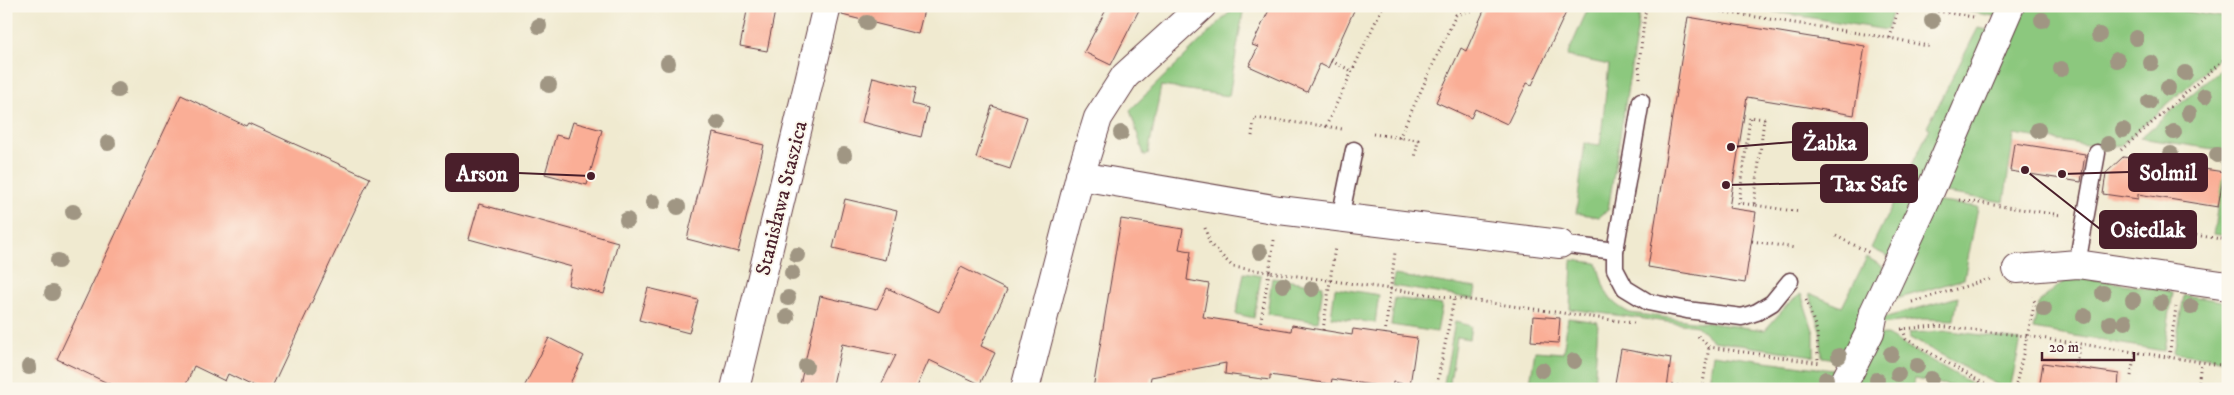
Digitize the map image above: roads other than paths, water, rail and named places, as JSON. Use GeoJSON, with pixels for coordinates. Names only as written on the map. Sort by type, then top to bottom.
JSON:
{"type":"FeatureCollection","features":[{"type":"Feature","properties":{"kind":"street","name":"Stanisława Staszica"},"geometry":{"type":"LineString","coordinates":[[735,389],[827,6]]}},
{"type":"Feature","properties":{"kind":"street"},"geometry":{"type":"LineString","coordinates":[[1026,389],[1080,176],[1098,118],[1125,76],[1202,6]]}},
{"type":"Feature","properties":{"kind":"street"},"geometry":{"type":"LineString","coordinates":[[1846,378],[2006,14]]}},
{"type":"Feature","properties":{"kind":"street"},"geometry":{"type":"LineString","coordinates":[[1080,176],[1279,210],[1560,244]]}},
{"type":"Feature","properties":{"kind":"street"},"geometry":{"type":"LineString","coordinates":[[2017,269],[2077,264],[2228,286]]}},
{"type":"Feature","properties":{"kind":"lane"},"geometry":{"type":"LineString","coordinates":[[1641,101],[1615,251],[1615,269],[1625,288],[1648,302],[1687,310],[1742,316],[1757,312],[1772,303],[1790,281]]}},
{"type":"Feature","properties":{"kind":"lane"},"geometry":{"type":"LineString","coordinates":[[1340,218],[1354,150]]}},
{"type":"Feature","properties":{"kind":"lane"},"geometry":{"type":"LineString","coordinates":[[2077,264],[2097,153]]}},
{"type":"Feature","properties":{"kind":"lane"},"geometry":{"type":"LineString","coordinates":[[1560,244],[1615,251]]}},
{"type":"Feature","properties":{"kind":"place","name":"Żabka"},"geometry":{"type":"Point","coordinates":[1731,147]}},
{"type":"Feature","properties":{"kind":"place","name":"Osiedlak"},"geometry":{"type":"Point","coordinates":[2025,170]}},
{"type":"Feature","properties":{"kind":"place","name":"Solmil"},"geometry":{"type":"Point","coordinates":[2062,174]}},
{"type":"Feature","properties":{"kind":"place","name":"Arson"},"geometry":{"type":"Point","coordinates":[591,176]}},
{"type":"Feature","properties":{"kind":"place","name":"Tax Safe"},"geometry":{"type":"Point","coordinates":[1726,185]}}]}
